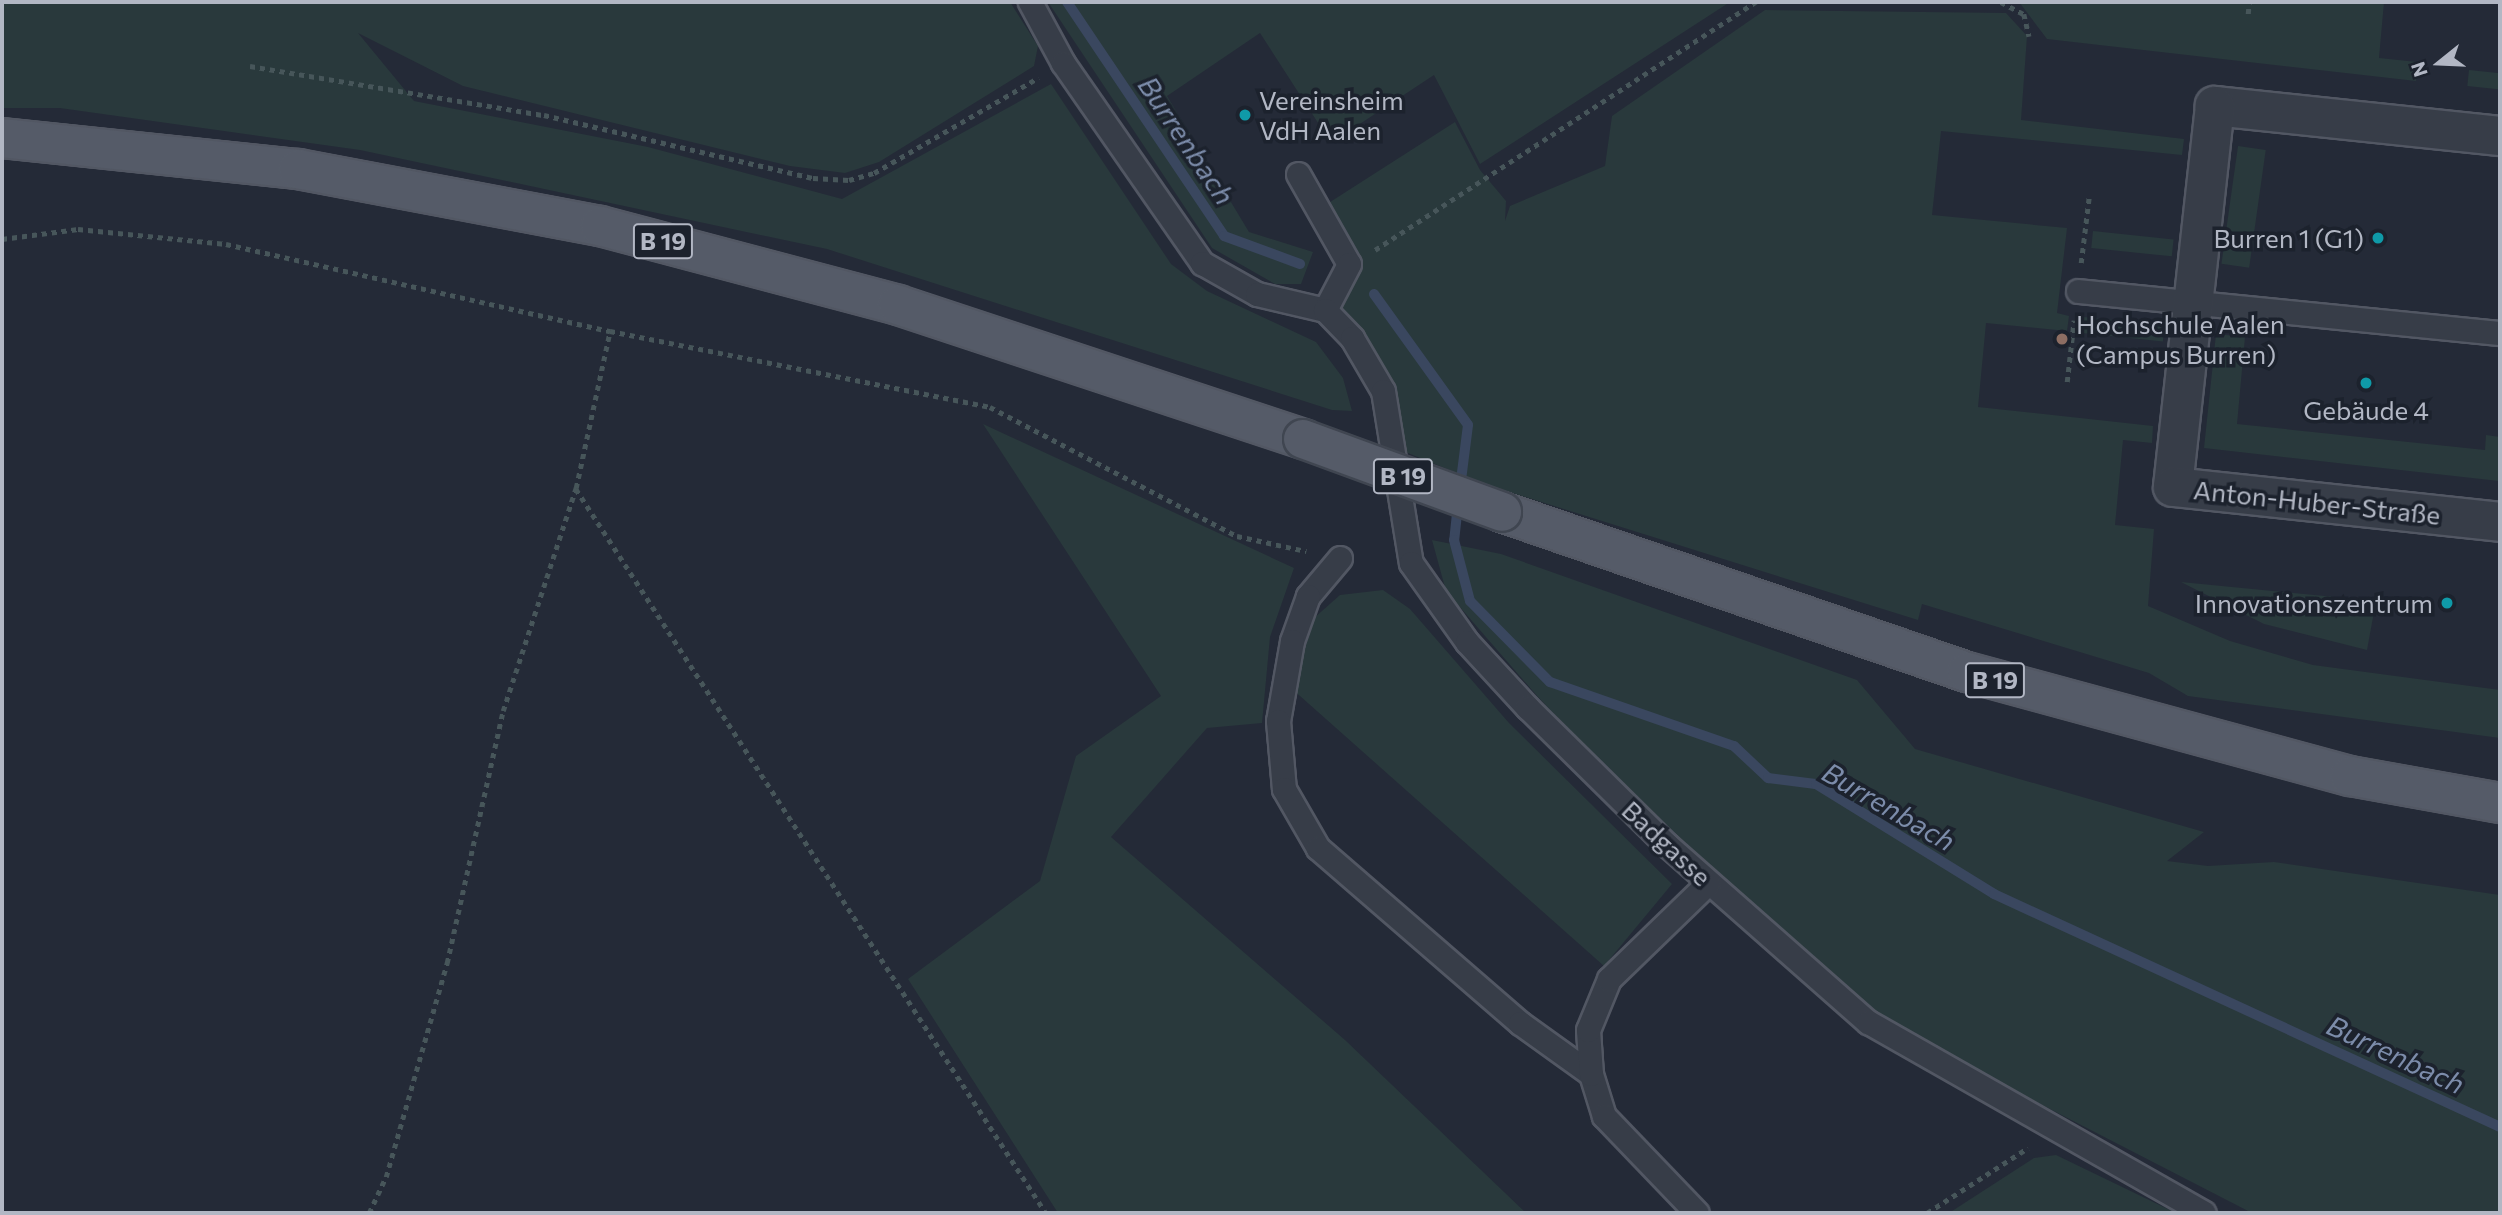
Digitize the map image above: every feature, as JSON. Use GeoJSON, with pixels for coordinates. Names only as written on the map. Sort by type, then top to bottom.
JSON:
{"type":"FeatureCollection","features":[{"type":"Feature","properties":{"kind":"main road","name":"B 19"},"geometry":{"type":"LineString","coordinates":[[2,138],[298,169],[600,226],[898,305],[1303,439],[1502,512],[1967,672],[2325,770],[2500,803]]}},
{"type":"Feature","properties":{"kind":"street","name":"Anton-Huber-Straße"},"geometry":{"type":"LineString","coordinates":[[2500,136],[2215,106],[2173,486],[2500,522]]}},
{"type":"Feature","properties":{"kind":"lane"},"geometry":{"type":"LineString","coordinates":[[1030,2],[1063,63],[1202,263],[1257,294],[1325,310],[1349,264],[1297,174]]}},
{"type":"Feature","properties":{"kind":"lane"},"geometry":{"type":"LineString","coordinates":[[2078,291],[2500,333]]}},
{"type":"Feature","properties":{"kind":"lane","name":"Badgasse"},"geometry":{"type":"LineString","coordinates":[[1325,310],[1352,338],[1382,391],[1411,563],[1439,606],[1528,708],[1708,883],[1868,1022],[2204,1213]]}},
{"type":"Feature","properties":{"kind":"lane"},"geometry":{"type":"LineString","coordinates":[[1339,558],[1308,596],[1292,641],[1278,721],[1284,789],[1318,848],[1520,1023],[1591,1074]]}},
{"type":"Feature","properties":{"kind":"lane"},"geometry":{"type":"LineString","coordinates":[[1697,1213],[1604,1116],[1591,1074],[1588,1030],[1609,979],[1708,883]]}},
{"type":"Feature","properties":{"kind":"path"},"geometry":{"type":"LineString","coordinates":[[1349,264],[1756,2]]}},
{"type":"Feature","properties":{"kind":"path"},"geometry":{"type":"LineString","coordinates":[[2001,2],[2024,14],[2029,36]]}},
{"type":"Feature","properties":{"kind":"path"},"geometry":{"type":"LineString","coordinates":[[2248,15],[2249,2]]}},
{"type":"Feature","properties":{"kind":"path"},"geometry":{"type":"LineString","coordinates":[[250,66],[544,115],[813,178],[849,180],[874,173],[1063,63]]}},
{"type":"Feature","properties":{"kind":"path"},"geometry":{"type":"LineString","coordinates":[[2,239],[78,229],[226,244],[610,331],[989,407],[1237,536],[1339,558]]}},
{"type":"Feature","properties":{"kind":"path"},"geometry":{"type":"LineString","coordinates":[[369,1213],[386,1177],[447,963],[503,711],[576,488],[610,331]]}},
{"type":"Feature","properties":{"kind":"path"},"geometry":{"type":"LineString","coordinates":[[576,488],[1046,1213]]}},
{"type":"Feature","properties":{"kind":"path"},"geometry":{"type":"LineString","coordinates":[[1927,1213],[2058,1129]]}},
{"type":"Feature","properties":{"kind":"shaded area"},"geometry":{"type":"Polygon","coordinates":[[[2,2],[1010,2],[1038,46],[1034,66],[879,162],[845,173],[790,166],[463,86],[358,33],[414,101],[648,147],[842,199],[1051,84],[1171,264],[1207,291],[1316,342],[1343,378],[1352,411],[1332,410],[827,249],[360,150],[60,108],[2,108],[2,2]]]}},
{"type":"Feature","properties":{"kind":"shaded area"},"geometry":{"type":"Polygon","coordinates":[[[1048,2],[1730,2],[1480,164],[1434,75],[1331,143],[1260,33],[1167,96],[1249,232],[1313,252],[1301,284],[1275,284],[1212,248],[1048,2]]]}},
{"type":"Feature","properties":{"kind":"shaded area"},"geometry":{"type":"Polygon","coordinates":[[[2019,2],[2384,2],[2379,58],[2417,62],[2416,81],[2047,39],[2019,2]]]}},
{"type":"Feature","properties":{"kind":"shaded area"},"geometry":{"type":"Polygon","coordinates":[[[1765,10],[2006,13],[2027,36],[2021,120],[2184,139],[2182,155],[1941,131],[1932,215],[2067,228],[2057,313],[2069,316],[2067,331],[1986,323],[1978,407],[2153,426],[2152,443],[2123,440],[2115,525],[2154,529],[2148,606],[2230,641],[2313,665],[2500,690],[2500,738],[2188,696],[2149,673],[1922,604],[1918,620],[1484,484],[1403,451],[1334,307],[1357,267],[1327,204],[1455,122],[1480,170],[1506,201],[1505,221],[1510,206],[1605,166],[1612,116],[1765,10]]]}},
{"type":"Feature","properties":{"kind":"shaded area"},"geometry":{"type":"Polygon","coordinates":[[[2469,70],[2500,73],[2498,89],[2467,86],[2469,70]]]}},
{"type":"Feature","properties":{"kind":"shaded area"},"geometry":{"type":"Polygon","coordinates":[[[2238,146],[2266,150],[2249,268],[2221,264],[2238,146]]]}},
{"type":"Feature","properties":{"kind":"shaded area"},"geometry":{"type":"Polygon","coordinates":[[[2093,231],[2174,239],[2172,256],[2091,248],[2093,231]]]}},
{"type":"Feature","properties":{"kind":"shaded area"},"geometry":{"type":"Polygon","coordinates":[[[2084,317],[2165,325],[2163,341],[2082,333],[2084,317]]]}},
{"type":"Feature","properties":{"kind":"shaded area"},"geometry":{"type":"Polygon","coordinates":[[[2216,334],[2245,337],[2237,424],[2485,450],[2486,435],[2500,437],[2499,481],[2204,448],[2216,334]]]}},
{"type":"Feature","properties":{"kind":"shaded area"},"geometry":{"type":"Polygon","coordinates":[[[983,424],[1294,568],[1270,637],[1262,723],[1207,728],[1111,837],[1345,1040],[1526,1213],[1058,1213],[908,979],[1040,881],[1076,756],[1161,696],[983,424]]]}},
{"type":"Feature","properties":{"kind":"shaded area"},"geometry":{"type":"Polygon","coordinates":[[[1432,540],[1501,554],[1857,680],[1915,749],[2204,832],[2167,861],[2208,866],[2274,862],[2500,895],[2500,1213],[2252,1213],[1883,1023],[1719,885],[1538,697],[1446,591],[1432,540]]]}},
{"type":"Feature","properties":{"kind":"shaded area"},"geometry":{"type":"Polygon","coordinates":[[[2181,582],[2376,601],[2367,650],[2264,624],[2181,582]]]}},
{"type":"Feature","properties":{"kind":"shaded area"},"geometry":{"type":"Polygon","coordinates":[[[1383,590],[1410,609],[1509,723],[1672,884],[1604,966],[1291,688],[1313,619],[1340,595],[1383,590]]]}},
{"type":"Feature","properties":{"kind":"shaded area"},"geometry":{"type":"Polygon","coordinates":[[[2056,1155],[2176,1213],[1949,1213],[2034,1158],[2056,1155]]]}},
{"type":"Feature","properties":{"kind":"waterway","name":"Burrenbach"},"geometry":{"type":"LineString","coordinates":[[1067,2],[1224,236],[1300,264]]}},
{"type":"Feature","properties":{"kind":"waterway","name":"Burrenbach"},"geometry":{"type":"LineString","coordinates":[[1374,294],[1468,425],[1460,488]]}},
{"type":"Feature","properties":{"kind":"waterway","name":"Burrenbach"},"geometry":{"type":"LineString","coordinates":[[1458,504],[1454,540],[1470,601],[1550,682],[1734,746],[1768,778],[1816,784],[1994,894],[2500,1127]]}},
{"type":"Feature","properties":{"kind":"place","name":"Vereinsheim VdH Aalen"},"geometry":{"type":"Point","coordinates":[1245,115]}},
{"type":"Feature","properties":{"kind":"place","name":"Burren 1 (G1)"},"geometry":{"type":"Point","coordinates":[2378,238]}},
{"type":"Feature","properties":{"kind":"place","name":"Hochschule Aalen (Campus Burren)"},"geometry":{"type":"Point","coordinates":[2062,339]}},
{"type":"Feature","properties":{"kind":"place","name":"Gebäude 4"},"geometry":{"type":"Point","coordinates":[2366,383]}},
{"type":"Feature","properties":{"kind":"place","name":"Innovationszentrum"},"geometry":{"type":"Point","coordinates":[2447,603]}}]}
